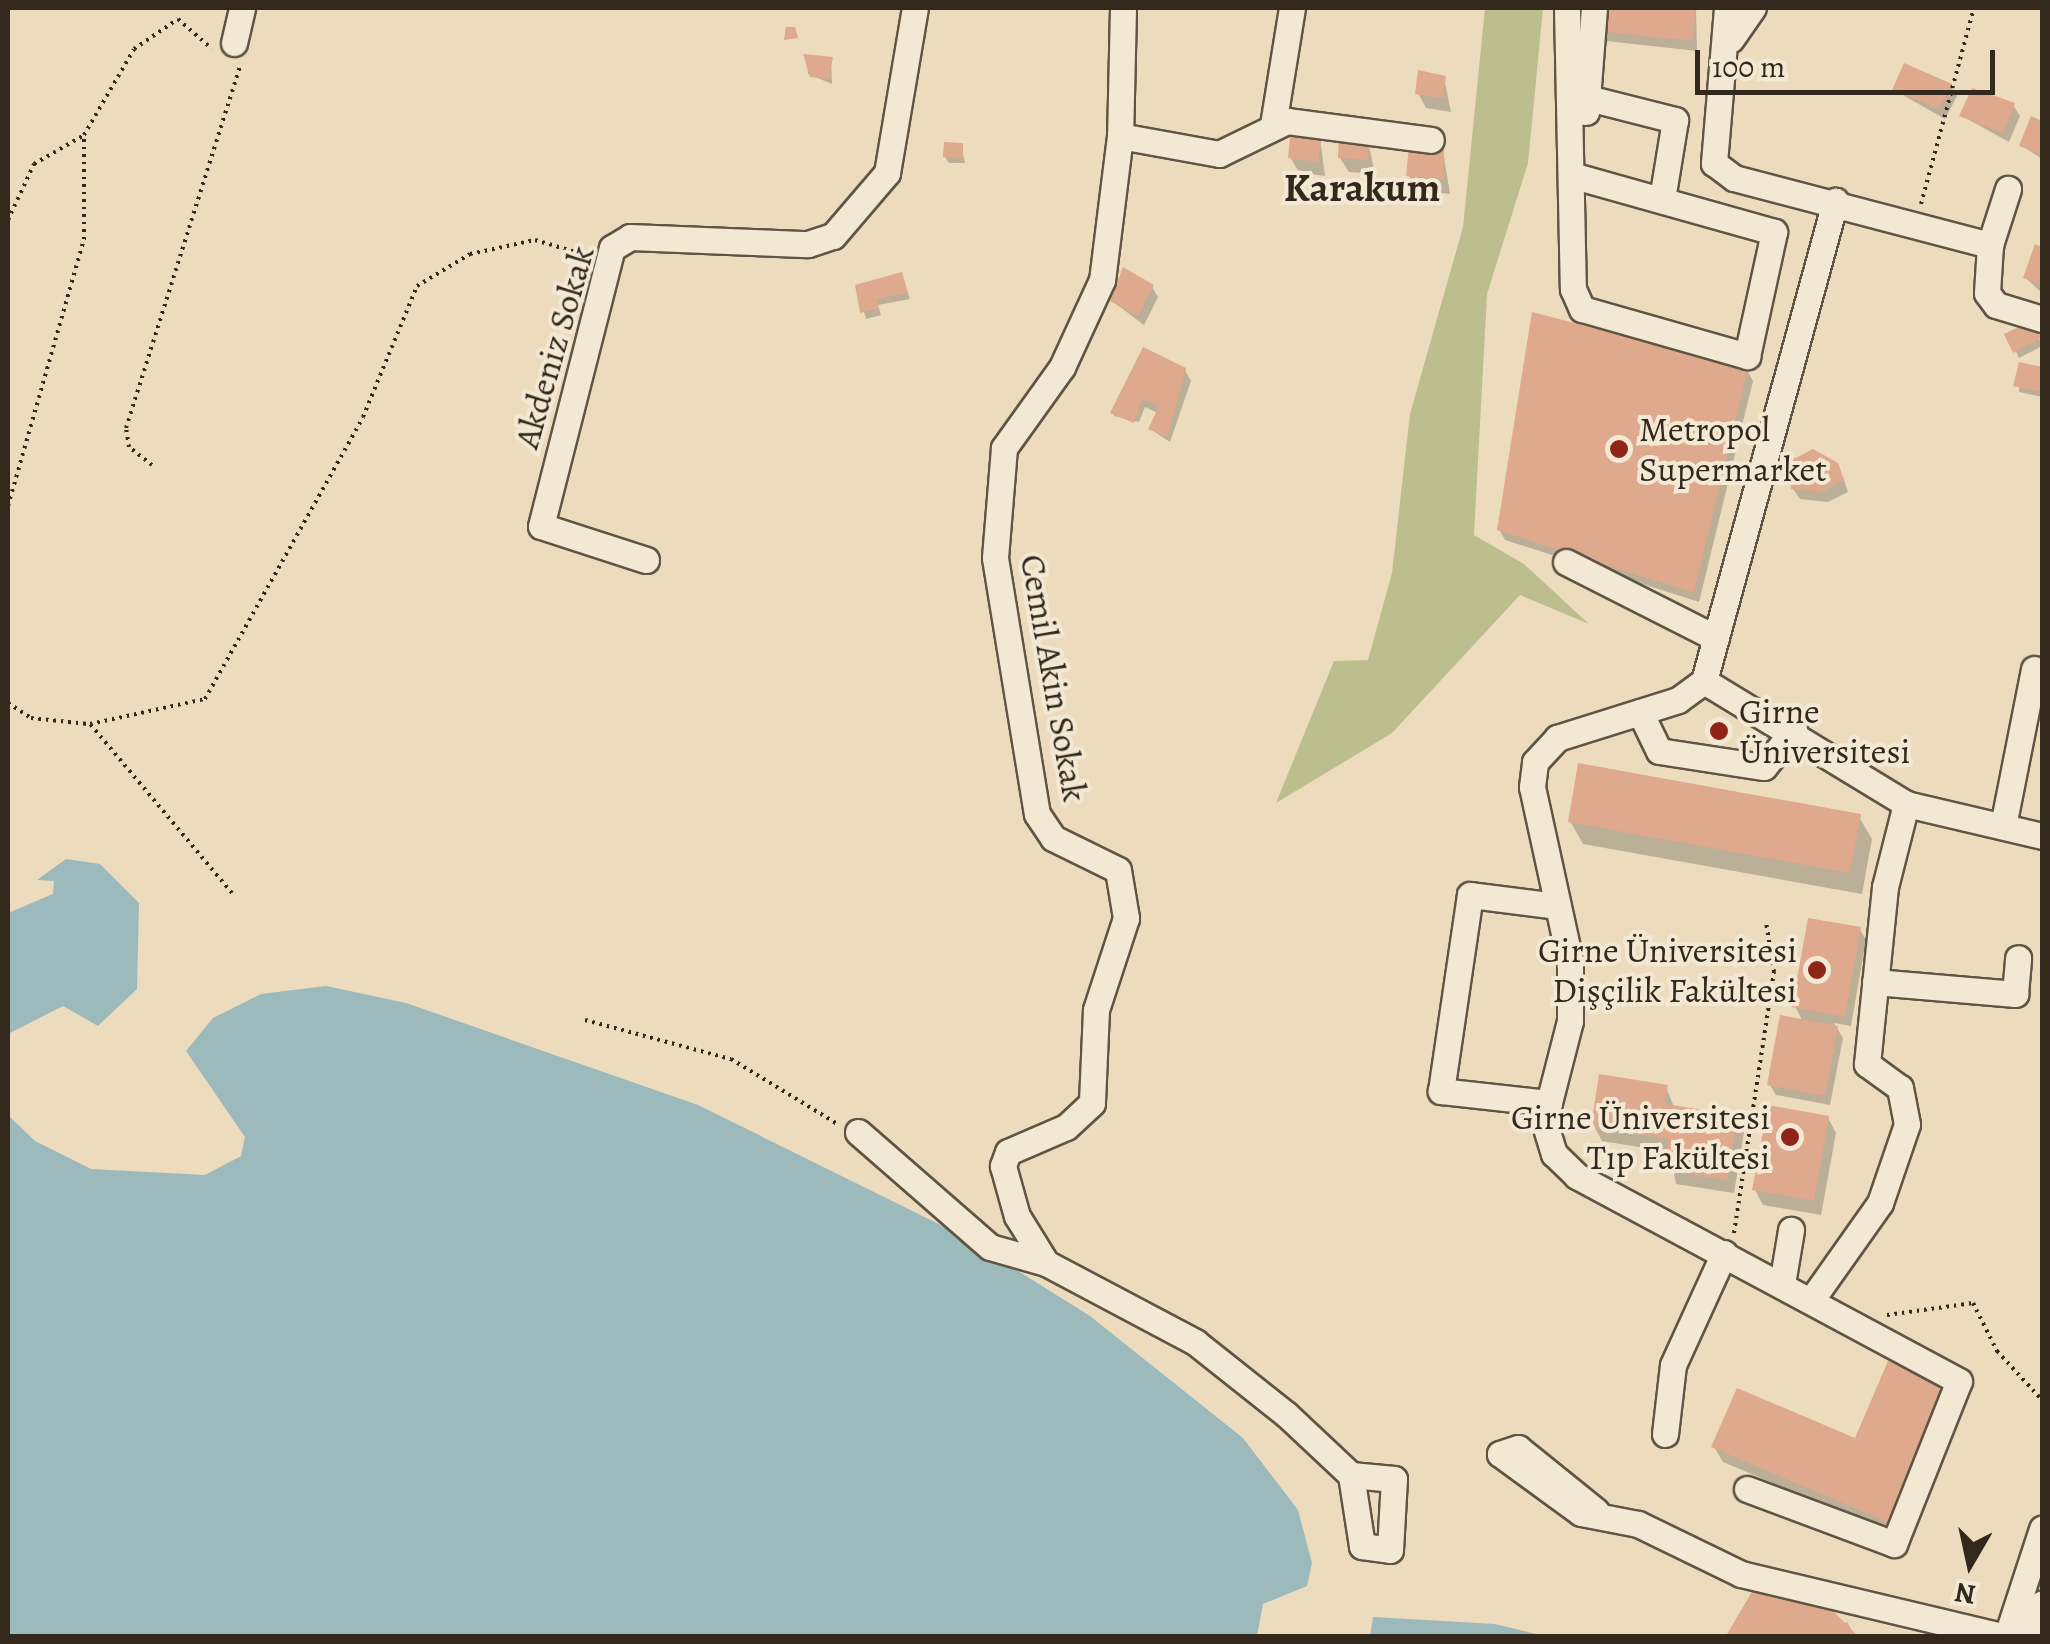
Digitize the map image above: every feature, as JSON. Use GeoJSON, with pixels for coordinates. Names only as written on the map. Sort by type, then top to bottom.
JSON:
{"type":"FeatureCollection","features":[{"type":"Feature","properties":{"kind":"street"},"geometry":{"type":"LineString","coordinates":[[240,44],[242,8]]}},
{"type":"Feature","properties":{"kind":"street","name":"Akdeniz Sokak"},"geometry":{"type":"LineString","coordinates":[[646,560],[541,526],[612,248],[630,237],[808,244],[833,236],[886,173],[915,8]]}},
{"type":"Feature","properties":{"kind":"street","name":"Cemil Akin Sokak"},"geometry":{"type":"LineString","coordinates":[[1046,1263],[1017,1216],[1002,1166],[1008,1152],[1066,1128],[1092,1103],[1096,1010],[1126,918],[1127,881],[1053,838],[1037,814],[995,558],[999,466],[1086,324],[1102,280],[1120,136],[1123,8]]}},
{"type":"Feature","properties":{"kind":"street"},"geometry":{"type":"LineString","coordinates":[[1273,124],[1292,8]]}},
{"type":"Feature","properties":{"kind":"street"},"geometry":{"type":"LineString","coordinates":[[1567,8],[1575,176],[1573,289],[1582,308],[1792,369]]}},
{"type":"Feature","properties":{"kind":"street"},"geometry":{"type":"LineString","coordinates":[[1575,176],[1588,98],[1594,8]]}},
{"type":"Feature","properties":{"kind":"street"},"geometry":{"type":"LineString","coordinates":[[1727,8],[1731,39],[1714,162],[1734,178],[1990,244]]}},
{"type":"Feature","properties":{"kind":"street"},"geometry":{"type":"LineString","coordinates":[[1731,39],[1753,8]]}},
{"type":"Feature","properties":{"kind":"street"},"geometry":{"type":"LineString","coordinates":[[1588,98],[1672,116],[1662,199]]}},
{"type":"Feature","properties":{"kind":"street"},"geometry":{"type":"LineString","coordinates":[[1120,136],[1219,154],[1273,124],[1431,140]]}},
{"type":"Feature","properties":{"kind":"street"},"geometry":{"type":"LineString","coordinates":[[1575,176],[1774,232],[1747,356]]}},
{"type":"Feature","properties":{"kind":"street"},"geometry":{"type":"LineString","coordinates":[[2008,189],[1990,244],[1987,293],[1996,306],[2042,319]]}},
{"type":"Feature","properties":{"kind":"street"},"geometry":{"type":"LineString","coordinates":[[1747,1489],[1894,1544],[1959,1381],[1851,1318],[1577,1176],[1554,1154],[1549,1103],[1570,1021],[1535,762],[1557,738],[1640,712],[1704,681],[1835,201]]}},
{"type":"Feature","properties":{"kind":"street"},"geometry":{"type":"LineString","coordinates":[[1566,562],[1716,638]]}},
{"type":"Feature","properties":{"kind":"street"},"geometry":{"type":"LineString","coordinates":[[2003,826],[2034,669]]}},
{"type":"Feature","properties":{"kind":"street"},"geometry":{"type":"LineString","coordinates":[[1704,681],[1794,730],[1906,804],[2042,836]]}},
{"type":"Feature","properties":{"kind":"street"},"geometry":{"type":"LineString","coordinates":[[1640,712],[1659,751],[1764,767],[1794,730]]}},
{"type":"Feature","properties":{"kind":"street"},"geometry":{"type":"LineString","coordinates":[[1812,1299],[1884,1196],[1908,1105],[1867,1064],[1876,982],[1906,804]]}},
{"type":"Feature","properties":{"kind":"street"},"geometry":{"type":"LineString","coordinates":[[1549,1103],[1442,1091],[1470,895],[1557,906]]}},
{"type":"Feature","properties":{"kind":"street"},"geometry":{"type":"LineString","coordinates":[[1876,982],[2015,994],[2018,958]]}},
{"type":"Feature","properties":{"kind":"street"},"geometry":{"type":"LineString","coordinates":[[858,1132],[941,1195],[990,1246],[1046,1263],[1195,1342],[1351,1476]]}},
{"type":"Feature","properties":{"kind":"street"},"geometry":{"type":"LineString","coordinates":[[1782,1284],[1791,1230]]}},
{"type":"Feature","properties":{"kind":"street"},"geometry":{"type":"LineString","coordinates":[[1665,1434],[1673,1365],[1727,1255]]}},
{"type":"Feature","properties":{"kind":"street"},"geometry":{"type":"LineString","coordinates":[[1596,1511],[1741,1574],[2004,1636],[2042,1529]]}},
{"type":"Feature","properties":{"kind":"street"},"geometry":{"type":"LineString","coordinates":[[2032,1636],[2042,1603]]}},
{"type":"Feature","properties":{"kind":"path"},"geometry":{"type":"LineString","coordinates":[[1915,223],[1974,8]]}},
{"type":"Feature","properties":{"kind":"path"},"geometry":{"type":"LineString","coordinates":[[8,220],[34,164],[84,135],[134,49],[178,19],[221,56],[240,44]]}},
{"type":"Feature","properties":{"kind":"path"},"geometry":{"type":"LineString","coordinates":[[152,465],[128,446],[126,428],[240,44]]}},
{"type":"Feature","properties":{"kind":"path"},"geometry":{"type":"LineString","coordinates":[[8,506],[84,240],[84,135]]}},
{"type":"Feature","properties":{"kind":"path"},"geometry":{"type":"LineString","coordinates":[[8,703],[31,718],[90,724],[205,699],[363,417],[416,286],[470,254],[535,240],[580,259],[612,248]]}},
{"type":"Feature","properties":{"kind":"path"},"geometry":{"type":"LineString","coordinates":[[90,724],[232,893]]}},
{"type":"Feature","properties":{"kind":"path"},"geometry":{"type":"LineString","coordinates":[[1727,1255],[1774,972],[1766,922]]}},
{"type":"Feature","properties":{"kind":"path"},"geometry":{"type":"LineString","coordinates":[[585,1020],[730,1058],[858,1132]]}},
{"type":"Feature","properties":{"kind":"path"},"geometry":{"type":"LineString","coordinates":[[1851,1318],[1973,1303],[1997,1350],[2042,1400]]}},
{"type":"Feature","properties":{"kind":"green space"},"geometry":{"type":"Polygon","coordinates":[[[1485,8],[1543,8],[1528,163],[1487,294],[1474,535],[1524,564],[1589,624],[1520,595],[1392,733],[1276,803],[1334,661],[1368,660],[1392,573],[1410,414],[1463,227],[1485,8]]]}},
{"type":"Feature","properties":{"kind":"water"},"geometry":{"type":"Polygon","coordinates":[[[66,859],[100,864],[139,903],[137,989],[98,1026],[63,1006],[8,1034],[8,913],[53,894],[54,881],[37,880],[66,859]]]}},
{"type":"Feature","properties":{"kind":"water"},"geometry":{"type":"Polygon","coordinates":[[[326,986],[406,1003],[698,1105],[959,1234],[1090,1316],[1243,1438],[1298,1510],[1312,1563],[1307,1586],[1263,1604],[1257,1636],[8,1636],[8,1115],[35,1141],[91,1169],[205,1175],[241,1156],[245,1137],[186,1051],[213,1018],[261,994],[326,986]]]}},
{"type":"Feature","properties":{"kind":"water"},"geometry":{"type":"Polygon","coordinates":[[[1373,1617],[1495,1624],[1544,1636],[1370,1636],[1373,1617]]]}},
{"type":"Feature","properties":{"kind":"building"},"geometry":{"type":"Polygon","coordinates":[[[1600,8],[1696,8],[1692,41],[1597,31],[1600,8]]]}},
{"type":"Feature","properties":{"kind":"building"},"geometry":{"type":"Polygon","coordinates":[[[786,27],[795,27],[798,38],[784,40],[786,27]]]}},
{"type":"Feature","properties":{"kind":"building"},"geometry":{"type":"Polygon","coordinates":[[[803,54],[833,57],[829,79],[810,77],[803,54]]]}},
{"type":"Feature","properties":{"kind":"building"},"geometry":{"type":"Polygon","coordinates":[[[1904,63],[1952,84],[1939,109],[1892,90],[1904,63]]]}},
{"type":"Feature","properties":{"kind":"building"},"geometry":{"type":"Polygon","coordinates":[[[1418,70],[1446,76],[1443,98],[1415,94],[1418,70]]]}},
{"type":"Feature","properties":{"kind":"building"},"geometry":{"type":"Polygon","coordinates":[[[1972,88],[2015,103],[2003,133],[1959,116],[1972,88]]]}},
{"type":"Feature","properties":{"kind":"building"},"geometry":{"type":"Polygon","coordinates":[[[2031,116],[2042,121],[2042,155],[2019,146],[2031,116]]]}},
{"type":"Feature","properties":{"kind":"building"},"geometry":{"type":"Polygon","coordinates":[[[1291,130],[1322,136],[1318,162],[1288,158],[1291,130]]]}},
{"type":"Feature","properties":{"kind":"building"},"geometry":{"type":"Polygon","coordinates":[[[1339,135],[1369,139],[1368,160],[1338,158],[1339,135]]]}},
{"type":"Feature","properties":{"kind":"building"},"geometry":{"type":"Polygon","coordinates":[[[944,142],[963,143],[963,158],[943,157],[944,142]]]}},
{"type":"Feature","properties":{"kind":"building"},"geometry":{"type":"Polygon","coordinates":[[[1409,145],[1444,149],[1443,180],[1406,176],[1409,145]]]}},
{"type":"Feature","properties":{"kind":"building"},"geometry":{"type":"Polygon","coordinates":[[[2035,244],[2042,247],[2042,285],[2023,278],[2035,244]]]}},
{"type":"Feature","properties":{"kind":"building"},"geometry":{"type":"Polygon","coordinates":[[[1123,267],[1154,285],[1138,316],[1110,301],[1123,267]]]}},
{"type":"Feature","properties":{"kind":"building"},"geometry":{"type":"Polygon","coordinates":[[[902,272],[908,293],[876,299],[879,308],[860,313],[855,285],[902,272]]]}},
{"type":"Feature","properties":{"kind":"building","name":"Metropol Supermarket"},"geometry":{"type":"Polygon","coordinates":[[[1532,312],[1748,368],[1694,593],[1497,530],[1532,312]]]}},
{"type":"Feature","properties":{"kind":"building"},"geometry":{"type":"Polygon","coordinates":[[[2034,320],[2042,337],[2013,353],[2004,334],[2034,320]]]}},
{"type":"Feature","properties":{"kind":"building"},"geometry":{"type":"Polygon","coordinates":[[[1143,347],[1186,368],[1167,437],[1148,429],[1159,406],[1142,399],[1134,423],[1110,413],[1143,347]]]}},
{"type":"Feature","properties":{"kind":"building"},"geometry":{"type":"Polygon","coordinates":[[[2019,362],[2042,367],[2042,392],[2013,386],[2019,362]]]}},
{"type":"Feature","properties":{"kind":"building"},"geometry":{"type":"Polygon","coordinates":[[[1813,449],[1838,463],[1844,480],[1821,492],[1791,489],[1790,461],[1813,449]]]}},
{"type":"Feature","properties":{"kind":"building"},"geometry":{"type":"Polygon","coordinates":[[[1578,763],[1861,814],[1850,873],[1568,822],[1578,763]]]}},
{"type":"Feature","properties":{"kind":"building"},"geometry":{"type":"Polygon","coordinates":[[[1808,918],[1861,927],[1845,1017],[1792,1007],[1808,918]]]}},
{"type":"Feature","properties":{"kind":"building"},"geometry":{"type":"Polygon","coordinates":[[[1780,1015],[1838,1026],[1825,1096],[1767,1085],[1780,1015]]]}},
{"type":"Feature","properties":{"kind":"building"},"geometry":{"type":"Polygon","coordinates":[[[1599,1074],[1668,1085],[1665,1104],[1737,1115],[1727,1180],[1664,1170],[1669,1139],[1591,1127],[1599,1074]]]}},
{"type":"Feature","properties":{"kind":"building"},"geometry":{"type":"Polygon","coordinates":[[[1768,1105],[1829,1116],[1814,1201],[1752,1190],[1768,1105]]]}},
{"type":"Feature","properties":{"kind":"building"},"geometry":{"type":"Polygon","coordinates":[[[1888,1361],[1948,1386],[1890,1523],[1711,1447],[1737,1388],[1855,1438],[1888,1361]]]}},
{"type":"Feature","properties":{"kind":"building"},"geometry":{"type":"Polygon","coordinates":[[[1753,1590],[1828,1606],[1858,1636],[1726,1636],[1753,1590]]]}},
{"type":"Feature","properties":{"kind":"place","name":"Metropol Supermarket"},"geometry":{"type":"Point","coordinates":[1619,449]}},
{"type":"Feature","properties":{"kind":"place","name":"Girne Üniversitesi"},"geometry":{"type":"Point","coordinates":[1719,731]}},
{"type":"Feature","properties":{"kind":"place","name":"Girne Üniversitesi Dişçilik Fakültesi"},"geometry":{"type":"Point","coordinates":[1817,970]}},
{"type":"Feature","properties":{"kind":"place","name":"Girne Üniversitesi Tıp Fakültesi"},"geometry":{"type":"Point","coordinates":[1790,1137]}},
{"type":"Feature","properties":{"kind":"district","name":"Karakum"},"geometry":{"type":"Point","coordinates":[1362,188]}}]}
